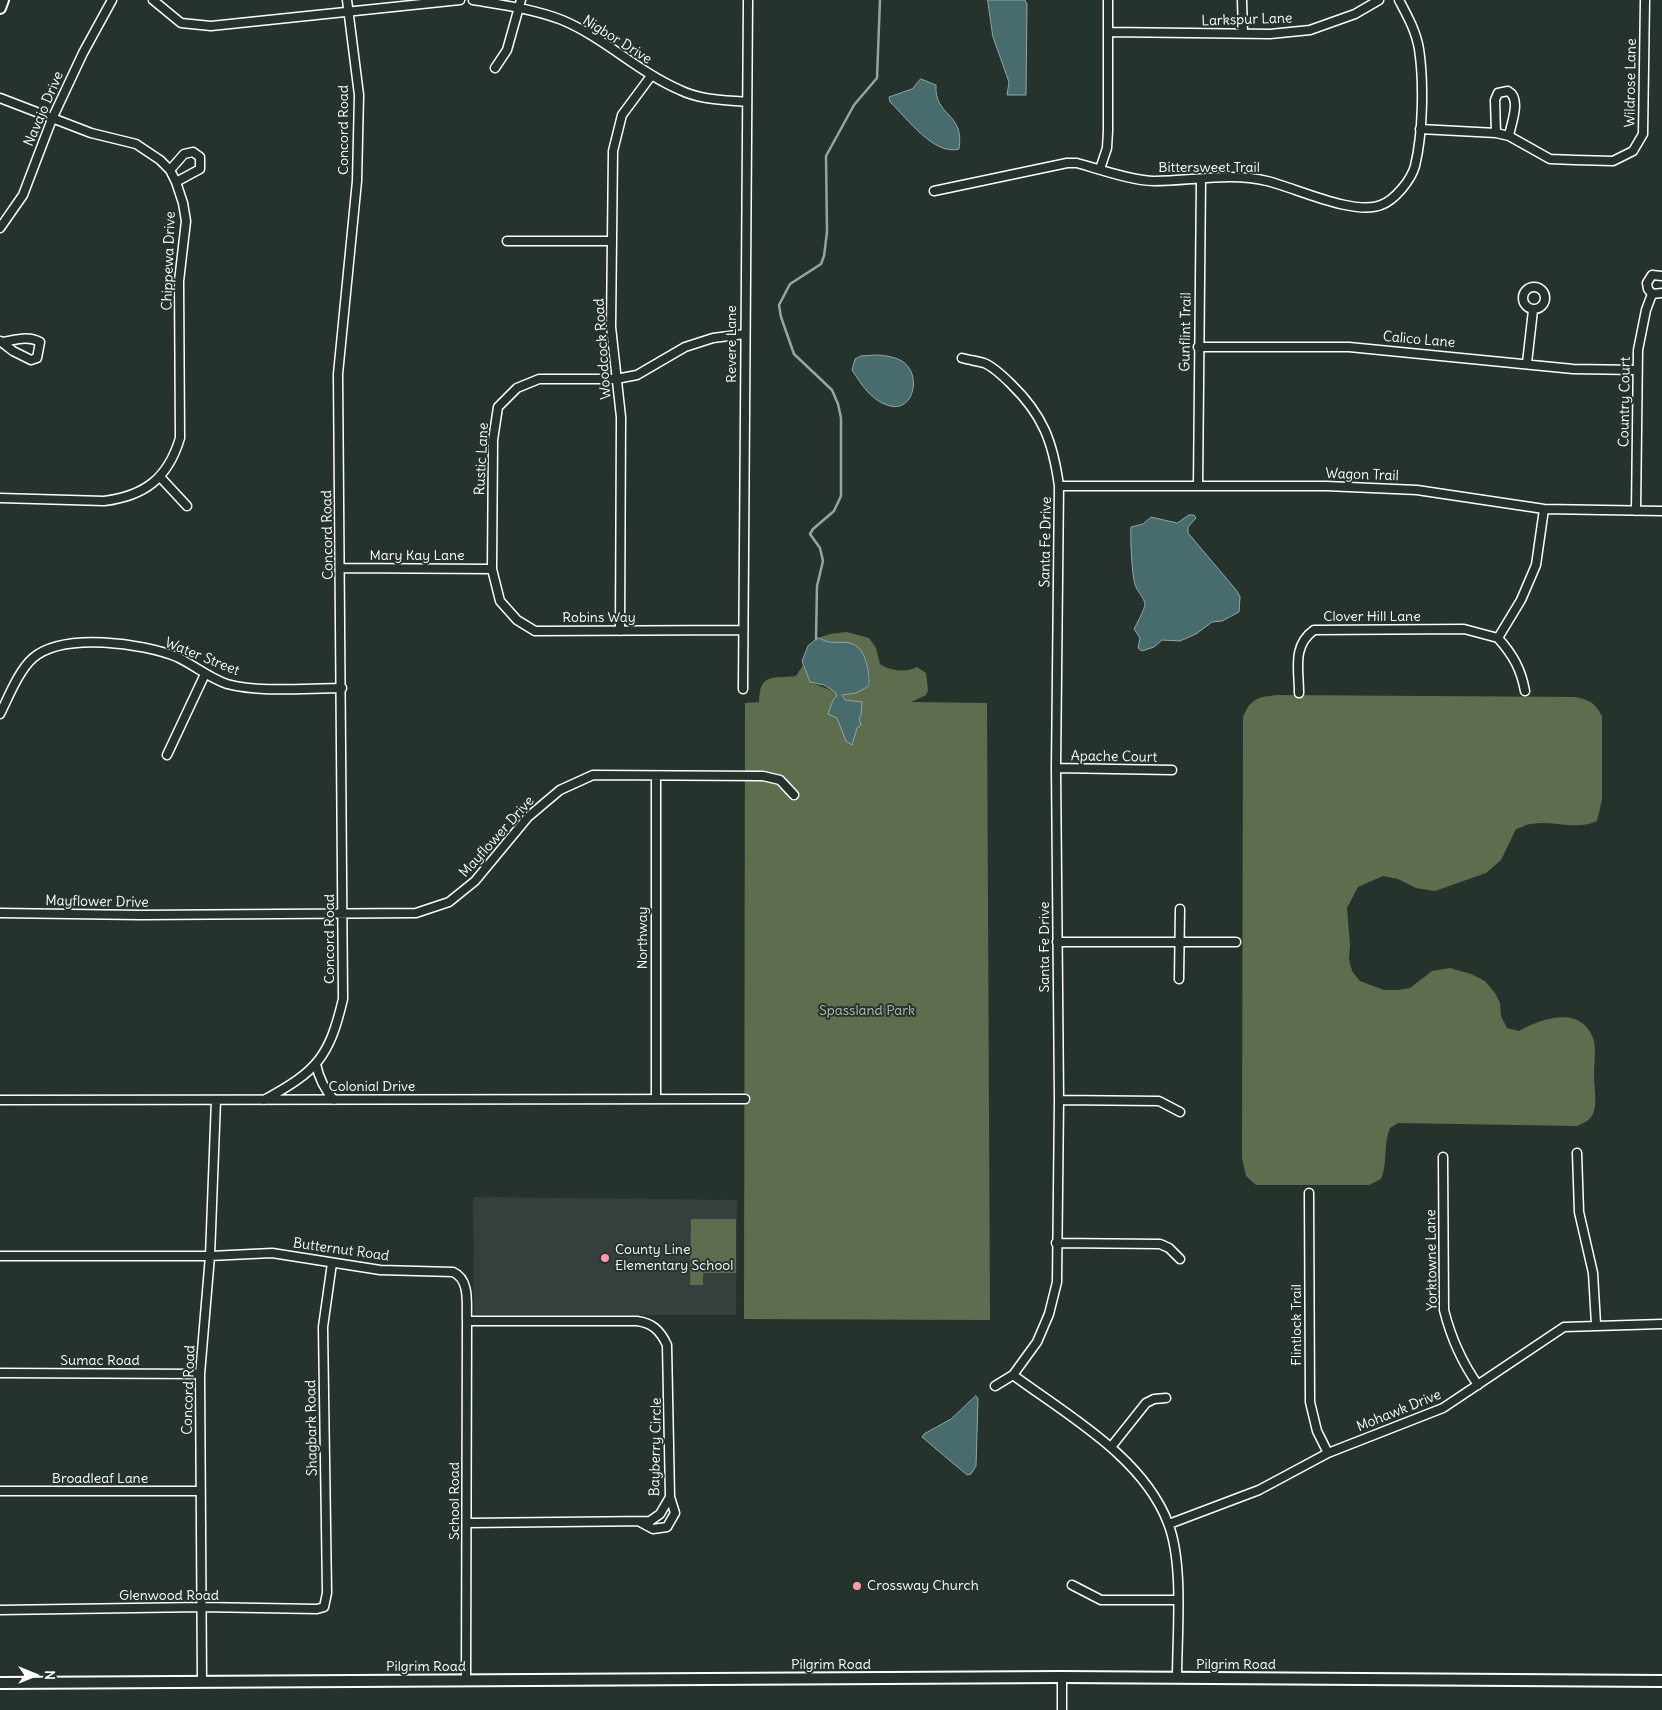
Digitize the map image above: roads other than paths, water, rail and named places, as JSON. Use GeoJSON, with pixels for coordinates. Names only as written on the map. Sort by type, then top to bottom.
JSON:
{"type":"FeatureCollection","features":[{"type":"Feature","properties":{"kind":"street"},"geometry":{"type":"LineString","coordinates":[[0,8],[3,0]]}},
{"type":"Feature","properties":{"kind":"street","name":"Navajo Drive"},"geometry":{"type":"LineString","coordinates":[[0,228],[23,195],[52,119],[83,53],[112,0]]}},
{"type":"Feature","properties":{"kind":"street"},"geometry":{"type":"LineString","coordinates":[[153,0],[181,23],[211,26],[348,10],[460,0]]}},
{"type":"Feature","properties":{"kind":"street","name":"Concord Road"},"geometry":{"type":"LineString","coordinates":[[264,1100],[302,1078],[316,1064],[335,1032],[342,999],[344,914],[338,374],[357,181],[359,95],[347,0]]}},
{"type":"Feature","properties":{"kind":"street","name":"Nigbor Drive"},"geometry":{"type":"LineString","coordinates":[[473,0],[520,4],[562,20],[604,43],[651,76],[681,91],[712,99],[747,102]]}},
{"type":"Feature","properties":{"kind":"street","name":"Revere Lane"},"geometry":{"type":"LineString","coordinates":[[743,689],[748,0]]}},
{"type":"Feature","properties":{"kind":"street"},"geometry":{"type":"LineString","coordinates":[[1100,169],[1107,148],[1108,131],[1108,0]]}},
{"type":"Feature","properties":{"kind":"street"},"geometry":{"type":"LineString","coordinates":[[1242,0],[1242,33]]}},
{"type":"Feature","properties":{"kind":"street","name":"Larkspur Lane"},"geometry":{"type":"LineString","coordinates":[[1109,32],[1270,34],[1310,30],[1355,14],[1379,0]]}},
{"type":"Feature","properties":{"kind":"street","name":"Bittersweet Trail"},"geometry":{"type":"LineString","coordinates":[[934,191],[1067,163],[1152,181],[1253,178],[1334,202],[1358,206],[1380,206],[1397,195],[1414,167],[1420,129],[1419,48],[1410,21],[1399,0]]}},
{"type":"Feature","properties":{"kind":"street","name":"Wildrose Lane"},"geometry":{"type":"LineString","coordinates":[[1420,129],[1496,133],[1509,136],[1550,159],[1613,161],[1633,151],[1643,134],[1645,0]]}},
{"type":"Feature","properties":{"kind":"street"},"geometry":{"type":"LineString","coordinates":[[495,68],[507,50],[520,4]]}},
{"type":"Feature","properties":{"kind":"street","name":"Woodcock Road"},"geometry":{"type":"LineString","coordinates":[[620,631],[621,417],[612,327],[613,151],[622,115],[651,76]]}},
{"type":"Feature","properties":{"kind":"street"},"geometry":{"type":"LineString","coordinates":[[1496,133],[1495,100],[1498,93],[1508,91],[1514,95],[1516,102],[1509,136]]}},
{"type":"Feature","properties":{"kind":"street","name":"Chippewa Drive"},"geometry":{"type":"LineString","coordinates":[[0,98],[91,133],[136,144],[150,151],[170,170],[184,203],[186,221],[179,281],[178,352],[182,423],[176,451],[160,478],[137,493],[121,499],[95,501],[0,498]]}},
{"type":"Feature","properties":{"kind":"street"},"geometry":{"type":"LineString","coordinates":[[170,170],[184,154],[193,152],[200,157],[200,169],[176,182]]}},
{"type":"Feature","properties":{"kind":"street","name":"Gunflint Trail"},"geometry":{"type":"LineString","coordinates":[[1198,486],[1201,179]]}},
{"type":"Feature","properties":{"kind":"street"},"geometry":{"type":"LineString","coordinates":[[507,241],[611,241]]}},
{"type":"Feature","properties":{"kind":"street","name":"Country Court"},"geometry":{"type":"LineString","coordinates":[[1636,511],[1637,370],[1642,330],[1652,294],[1648,290],[1648,280],[1655,274],[1662,276]]}},
{"type":"Feature","properties":{"kind":"street"},"geometry":{"type":"LineString","coordinates":[[1652,294],[1662,294]]}},
{"type":"Feature","properties":{"kind":"street"},"geometry":{"type":"LineString","coordinates":[[1527,363],[1534,310]]}},
{"type":"Feature","properties":{"kind":"street","name":"Rustic Lane"},"geometry":{"type":"LineString","coordinates":[[492,569],[493,440],[498,407],[517,388],[539,379],[616,379],[637,375],[685,347],[713,338],[745,334]]}},
{"type":"Feature","properties":{"kind":"street"},"geometry":{"type":"LineString","coordinates":[[28,338],[36,340],[40,342],[40,351],[37,358],[31,360],[13,351],[1,341],[28,338]]}},
{"type":"Feature","properties":{"kind":"street","name":"Calico Lane"},"geometry":{"type":"LineString","coordinates":[[1198,347],[1349,347],[1573,369],[1637,370]]}},
{"type":"Feature","properties":{"kind":"street","name":"Santa Fe Drive"},"geometry":{"type":"LineString","coordinates":[[962,358],[984,364],[1004,377],[1029,401],[1046,428],[1055,458],[1059,486],[1056,768],[1059,1100],[1057,1282],[1050,1314],[1037,1342],[1013,1375],[995,1386]]}},
{"type":"Feature","properties":{"kind":"street"},"geometry":{"type":"LineString","coordinates":[[160,478],[187,506]]}},
{"type":"Feature","properties":{"kind":"street","name":"Wagon Trail"},"geometry":{"type":"LineString","coordinates":[[1059,486],[1326,486],[1417,490],[1544,509],[1662,512]]}},
{"type":"Feature","properties":{"kind":"street"},"geometry":{"type":"LineString","coordinates":[[1525,691],[1522,674],[1513,656],[1498,638],[1522,600],[1536,565],[1544,509]]}},
{"type":"Feature","properties":{"kind":"street","name":"Mary Kay Lane"},"geometry":{"type":"LineString","coordinates":[[341,568],[492,569]]}},
{"type":"Feature","properties":{"kind":"street","name":"Robins Way"},"geometry":{"type":"LineString","coordinates":[[492,569],[500,601],[517,620],[535,631],[743,630]]}},
{"type":"Feature","properties":{"kind":"street","name":"Clover Hill Lane"},"geometry":{"type":"LineString","coordinates":[[1299,693],[1299,648],[1305,637],[1314,630],[1464,629],[1498,638]]}},
{"type":"Feature","properties":{"kind":"street","name":"Water Street"},"geometry":{"type":"LineString","coordinates":[[0,714],[13,687],[32,658],[52,647],[84,642],[134,646],[177,657],[205,674],[227,684],[250,688],[342,688]]}},
{"type":"Feature","properties":{"kind":"street"},"geometry":{"type":"LineString","coordinates":[[168,755],[205,674]]}},
{"type":"Feature","properties":{"kind":"street","name":"Apache Court"},"geometry":{"type":"LineString","coordinates":[[1056,768],[1172,770]]}},
{"type":"Feature","properties":{"kind":"street","name":"Mayflower Drive"},"geometry":{"type":"LineString","coordinates":[[0,913],[141,915],[416,913],[449,902],[475,881],[528,817],[560,790],[593,775],[770,777],[780,780],[794,795]]}},
{"type":"Feature","properties":{"kind":"street","name":"Northway"},"geometry":{"type":"LineString","coordinates":[[656,776],[656,1100]]}},
{"type":"Feature","properties":{"kind":"street"},"geometry":{"type":"LineString","coordinates":[[1179,979],[1180,909]]}},
{"type":"Feature","properties":{"kind":"street"},"geometry":{"type":"LineString","coordinates":[[1057,942],[1236,942]]}},
{"type":"Feature","properties":{"kind":"street"},"geometry":{"type":"LineString","coordinates":[[316,1064],[318,1077],[334,1100]]}},
{"type":"Feature","properties":{"kind":"street","name":"Colonial Drive"},"geometry":{"type":"LineString","coordinates":[[0,1100],[744,1099]]}},
{"type":"Feature","properties":{"kind":"street","name":"Concord Road"},"geometry":{"type":"LineString","coordinates":[[202,1682],[200,1374],[210,1256],[216,1100]]}},
{"type":"Feature","properties":{"kind":"street"},"geometry":{"type":"LineString","coordinates":[[1059,1100],[1159,1101],[1180,1112]]}},
{"type":"Feature","properties":{"kind":"street"},"geometry":{"type":"LineString","coordinates":[[1577,1153],[1579,1212],[1593,1273],[1596,1324]]}},
{"type":"Feature","properties":{"kind":"street","name":"Yorktowne Lane"},"geometry":{"type":"LineString","coordinates":[[1443,1157],[1444,1310],[1450,1334],[1461,1361],[1478,1385]]}},
{"type":"Feature","properties":{"kind":"street","name":"Flintlock Trail"},"geometry":{"type":"LineString","coordinates":[[1309,1193],[1310,1402],[1317,1431],[1328,1453]]}},
{"type":"Feature","properties":{"kind":"street"},"geometry":{"type":"LineString","coordinates":[[1056,1243],[1160,1244],[1169,1248],[1180,1259]]}},
{"type":"Feature","properties":{"kind":"street","name":"Butternut Road"},"geometry":{"type":"LineString","coordinates":[[0,1256],[210,1256],[272,1253],[380,1270],[453,1272],[459,1275],[464,1282],[467,1322]]}},
{"type":"Feature","properties":{"kind":"street","name":"Shagbark Road"},"geometry":{"type":"LineString","coordinates":[[327,1593],[323,1326],[332,1263]]}},
{"type":"Feature","properties":{"kind":"street","name":"Bayberry Circle"},"geometry":{"type":"LineString","coordinates":[[467,1322],[637,1321],[650,1323],[662,1335],[667,1345],[670,1497],[660,1514],[650,1521],[468,1523]]}},
{"type":"Feature","properties":{"kind":"street","name":"School Road"},"geometry":{"type":"LineString","coordinates":[[466,1680],[468,1523],[467,1322]]}},
{"type":"Feature","properties":{"kind":"street","name":"Mohawk Drive"},"geometry":{"type":"LineString","coordinates":[[1169,1524],[1259,1490],[1328,1453],[1443,1408],[1564,1326],[1662,1324]]}},
{"type":"Feature","properties":{"kind":"street","name":"Sumac Road"},"geometry":{"type":"LineString","coordinates":[[0,1373],[200,1374]]}},
{"type":"Feature","properties":{"kind":"street"},"geometry":{"type":"LineString","coordinates":[[1013,1375],[1111,1447],[1147,1484],[1169,1524],[1175,1558],[1177,1678]]}},
{"type":"Feature","properties":{"kind":"street"},"geometry":{"type":"LineString","coordinates":[[1111,1447],[1142,1407],[1150,1400],[1166,1398]]}},
{"type":"Feature","properties":{"kind":"street","name":"Broadleaf Lane"},"geometry":{"type":"LineString","coordinates":[[0,1491],[200,1491]]}},
{"type":"Feature","properties":{"kind":"street"},"geometry":{"type":"LineString","coordinates":[[640,1522],[652,1528],[667,1527],[675,1512],[670,1497]]}},
{"type":"Feature","properties":{"kind":"street"},"geometry":{"type":"LineString","coordinates":[[1072,1585],[1101,1600],[1177,1600]]}},
{"type":"Feature","properties":{"kind":"street","name":"Glenwood Road"},"geometry":{"type":"LineString","coordinates":[[0,1610],[201,1607],[317,1609],[324,1607],[327,1593]]}},
{"type":"Feature","properties":{"kind":"street"},"geometry":{"type":"LineString","coordinates":[[1062,1677],[1062,1710]]}},
{"type":"Feature","properties":{"kind":"street","name":"Pilgrim Road"},"geometry":{"type":"LineString","coordinates":[[0,1683],[1062,1677],[1662,1680]]}},
{"type":"Feature","properties":{"kind":"water"},"geometry":{"type":"Polygon","coordinates":[[[988,0],[1025,0],[1027,4],[1026,95],[1007,95],[1009,82],[993,37],[988,0]]]}},
{"type":"Feature","properties":{"kind":"water"},"geometry":{"type":"Polygon","coordinates":[[[921,79],[936,85],[940,103],[958,128],[960,137],[959,149],[950,150],[940,147],[931,141],[913,126],[890,102],[889,97],[912,89],[921,79]]]}},
{"type":"Feature","properties":{"kind":"water"},"geometry":{"type":"Polygon","coordinates":[[[878,355],[899,360],[909,368],[912,375],[913,389],[911,396],[902,405],[895,407],[876,399],[867,391],[852,370],[855,359],[861,356],[878,355]]]}},
{"type":"Feature","properties":{"kind":"water"},"geometry":{"type":"Polygon","coordinates":[[[1189,515],[1194,515],[1196,518],[1188,527],[1188,533],[1237,591],[1240,597],[1239,612],[1222,621],[1212,622],[1196,634],[1180,641],[1162,640],[1154,647],[1142,651],[1138,648],[1140,638],[1134,629],[1145,604],[1133,576],[1131,527],[1143,524],[1151,517],[1177,523],[1189,515]]]}},
{"type":"Feature","properties":{"kind":"water"},"geometry":{"type":"Polygon","coordinates":[[[818,638],[829,642],[853,644],[861,651],[866,662],[869,686],[856,693],[842,695],[845,700],[862,702],[859,719],[861,725],[857,728],[852,745],[846,741],[837,718],[828,714],[833,700],[837,696],[835,692],[824,685],[810,682],[802,661],[808,646],[818,638]]]}},
{"type":"Feature","properties":{"kind":"water"},"geometry":{"type":"Polygon","coordinates":[[[976,1396],[978,1399],[976,1466],[971,1474],[967,1475],[922,1437],[951,1419],[976,1396]]]}},
{"type":"Feature","properties":{"kind":"waterway"},"geometry":{"type":"LineString","coordinates":[[816,639],[817,586],[823,561],[820,548],[810,534],[813,529],[834,511],[841,496],[841,418],[832,390],[794,354],[781,317],[779,305],[790,284],[821,264],[824,256],[827,232],[826,156],[854,105],[877,78],[880,0]]}},
{"type":"Feature","properties":{"kind":"place","name":"County Line Elementary School"},"geometry":{"type":"Point","coordinates":[605,1258]}},
{"type":"Feature","properties":{"kind":"place","name":"Crossway Church"},"geometry":{"type":"Point","coordinates":[857,1586]}},
{"type":"Feature","properties":{"kind":"park label","name":"Spassland Park"},"geometry":{"type":"Point","coordinates":[867,1011]}}]}
